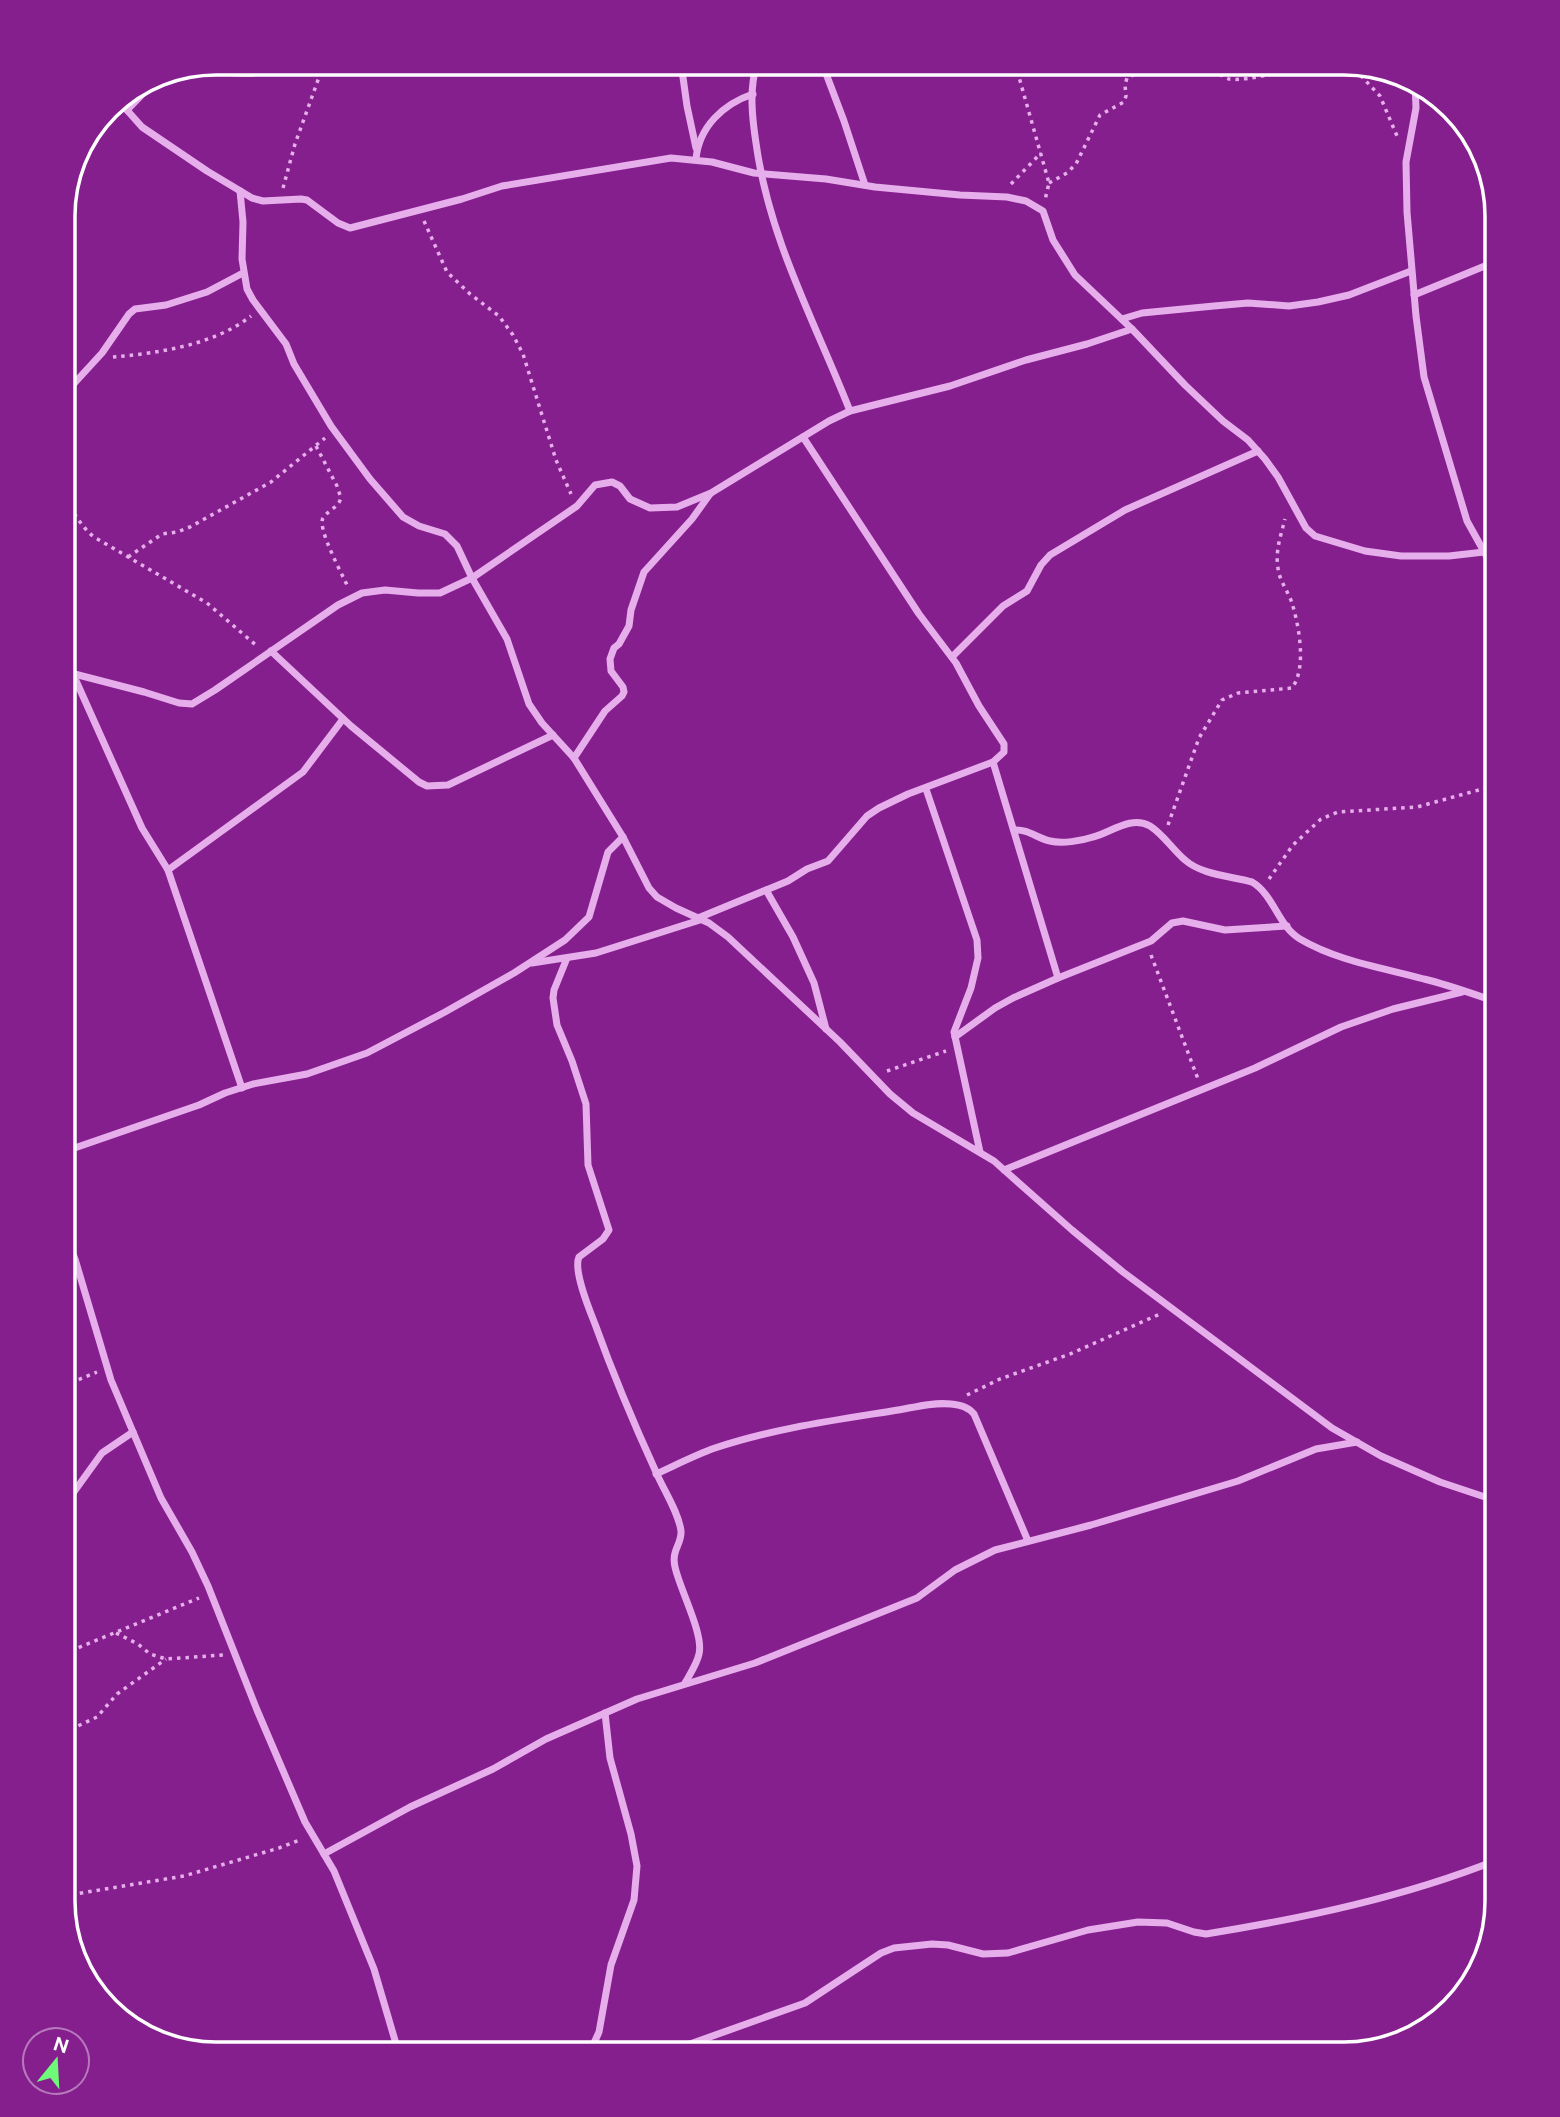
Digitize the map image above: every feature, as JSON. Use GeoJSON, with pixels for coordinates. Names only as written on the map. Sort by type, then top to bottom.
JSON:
{"type":"FeatureCollection","features":[{"type":"Feature","properties":{"kind":"street"},"geometry":{"type":"LineString","coordinates":[[683,76],[697,155]]}},
{"type":"Feature","properties":{"kind":"street"},"geometry":{"type":"LineString","coordinates":[[755,76],[752,117],[760,174],[780,244],[850,411]]}},
{"type":"Feature","properties":{"kind":"street"},"geometry":{"type":"LineString","coordinates":[[827,76],[865,185]]}},
{"type":"Feature","properties":{"kind":"street"},"geometry":{"type":"LineString","coordinates":[[697,155],[706,127],[730,104],[753,94]]}},
{"type":"Feature","properties":{"kind":"street"},"geometry":{"type":"LineString","coordinates":[[138,99],[127,110],[142,127],[207,171],[259,201],[307,200],[338,223],[350,228],[502,186],[697,155],[741,171],[760,174],[1026,201],[1043,211],[1053,240],[1075,275],[1132,329],[1185,385],[1258,451],[1278,477],[1306,528],[1315,536],[1365,551],[1401,556],[1449,556],[1484,552],[1467,521],[1424,377],[1407,212],[1406,162],[1416,108],[1415,95]]}},
{"type":"Feature","properties":{"kind":"street"},"geometry":{"type":"LineString","coordinates":[[240,191],[243,273],[247,289],[286,344],[294,365],[334,430],[370,479],[403,517],[419,526],[444,534],[457,546],[507,639],[529,704],[542,723],[575,758],[623,837],[649,888],[657,897],[728,937],[872,1077],[913,1113],[980,1152],[1004,1170],[1072,1230],[1332,1428],[1381,1455],[1440,1482],[1485,1497]]}},
{"type":"Feature","properties":{"kind":"street"},"geometry":{"type":"LineString","coordinates":[[1414,295],[1485,266]]}},
{"type":"Feature","properties":{"kind":"street"},"geometry":{"type":"LineString","coordinates":[[1122,319],[1168,310],[1248,303],[1289,306],[1327,300],[1349,296],[1411,271]]}},
{"type":"Feature","properties":{"kind":"street"},"geometry":{"type":"LineString","coordinates":[[76,382],[135,309],[187,299],[243,273]]}},
{"type":"Feature","properties":{"kind":"street"},"geometry":{"type":"LineString","coordinates":[[76,675],[180,704],[192,704],[338,605],[362,593],[385,590],[440,593],[472,578],[577,506],[595,485],[612,482],[620,486],[630,499],[650,508],[677,507],[711,493],[850,411],[950,386],[1132,329]]}},
{"type":"Feature","properties":{"kind":"street"},"geometry":{"type":"LineString","coordinates":[[528,964],[596,953],[700,919],[788,881],[807,869],[828,861],[867,817],[879,808],[908,794],[993,762],[1004,752],[1004,744],[952,657],[919,614],[803,437]]}},
{"type":"Feature","properties":{"kind":"street"},"geometry":{"type":"LineString","coordinates":[[952,657],[1003,606],[1027,591],[1041,565],[1050,555],[1125,510],[1258,451]]}},
{"type":"Feature","properties":{"kind":"street"},"geometry":{"type":"LineString","coordinates":[[575,758],[606,711],[624,692],[611,671],[610,659],[629,626],[631,610],[644,572],[692,519],[711,493]]}},
{"type":"Feature","properties":{"kind":"street"},"geometry":{"type":"LineString","coordinates":[[268,653],[419,782],[437,786],[448,785],[553,735]]}},
{"type":"Feature","properties":{"kind":"street"},"geometry":{"type":"LineString","coordinates":[[76,680],[142,828],[168,870],[242,1088]]}},
{"type":"Feature","properties":{"kind":"street"},"geometry":{"type":"LineString","coordinates":[[168,870],[303,772],[343,719]]}},
{"type":"Feature","properties":{"kind":"street"},"geometry":{"type":"LineString","coordinates":[[993,762],[1058,978]]}},
{"type":"Feature","properties":{"kind":"street"},"geometry":{"type":"LineString","coordinates":[[926,789],[978,940],[978,958],[971,988],[954,1031],[980,1152]]}},
{"type":"Feature","properties":{"kind":"street"},"geometry":{"type":"LineString","coordinates":[[1014,831],[1026,830],[1049,841],[1061,842],[1094,837],[1120,826],[1141,823],[1150,826],[1187,862],[1203,870],[1252,882],[1262,889],[1297,937],[1316,948],[1485,998]]}},
{"type":"Feature","properties":{"kind":"street"},"geometry":{"type":"LineString","coordinates":[[75,1148],[242,1088],[307,1074],[367,1052],[445,1012],[565,940],[589,917],[608,852],[623,837]]}},
{"type":"Feature","properties":{"kind":"street"},"geometry":{"type":"LineString","coordinates":[[766,890],[793,937],[814,983],[826,1030]]}},
{"type":"Feature","properties":{"kind":"street"},"geometry":{"type":"LineString","coordinates":[[955,1037],[995,1008],[1058,978],[1146,943],[1172,923],[1183,920],[1224,930],[1287,926]]}},
{"type":"Feature","properties":{"kind":"street"},"geometry":{"type":"LineString","coordinates":[[567,958],[554,990],[557,1026],[586,1104],[588,1165],[609,1230],[603,1239],[579,1257],[577,1270],[605,1352],[656,1474],[670,1499],[681,1532],[673,1558],[700,1647],[697,1660],[685,1683]]}},
{"type":"Feature","properties":{"kind":"street"},"geometry":{"type":"LineString","coordinates":[[1004,1170],[1255,1068],[1341,1027],[1393,1009],[1465,991]]}},
{"type":"Feature","properties":{"kind":"street"},"geometry":{"type":"LineString","coordinates":[[75,1260],[108,1367],[133,1432],[161,1498],[192,1552],[274,1752],[312,1834],[334,1871],[374,1969],[395,2041]]}},
{"type":"Feature","properties":{"kind":"street"},"geometry":{"type":"LineString","coordinates":[[656,1474],[712,1449],[772,1431],[838,1418],[949,1403],[968,1408],[974,1414],[1028,1541]]}},
{"type":"Feature","properties":{"kind":"street"},"geometry":{"type":"LineString","coordinates":[[75,1490],[102,1453],[133,1432]]}},
{"type":"Feature","properties":{"kind":"street"},"geometry":{"type":"LineString","coordinates":[[324,1854],[410,1807],[493,1769],[547,1739],[637,1699],[755,1663],[917,1598],[970,1561],[995,1550],[1091,1525],[1238,1481],[1316,1449],[1357,1442]]}},
{"type":"Feature","properties":{"kind":"street"},"geometry":{"type":"LineString","coordinates":[[595,2041],[599,2032],[611,1965],[634,1900],[637,1866],[610,1758],[605,1713]]}},
{"type":"Feature","properties":{"kind":"street"},"geometry":{"type":"LineString","coordinates":[[697,2041],[805,2003],[881,1953],[894,1948],[932,1944],[983,1954],[1008,1953],[1088,1930],[1138,1923],[1167,1923],[1206,1934],[1339,1909],[1485,1865]]}},
{"type":"Feature","properties":{"kind":"path"},"geometry":{"type":"LineString","coordinates":[[280,201],[295,144],[319,76]]}},
{"type":"Feature","properties":{"kind":"path"},"geometry":{"type":"LineString","coordinates":[[1019,76],[1049,183],[1043,211]]}},
{"type":"Feature","properties":{"kind":"path"},"geometry":{"type":"LineString","coordinates":[[1049,183],[1067,173],[1076,164],[1100,115],[1124,102],[1125,85],[1127,78],[1131,76]]}},
{"type":"Feature","properties":{"kind":"path"},"geometry":{"type":"LineString","coordinates":[[1222,76],[1230,79],[1256,76]]}},
{"type":"Feature","properties":{"kind":"path"},"geometry":{"type":"LineString","coordinates":[[1361,76],[1380,96],[1395,134],[1409,149]]}},
{"type":"Feature","properties":{"kind":"path"},"geometry":{"type":"LineString","coordinates":[[999,197],[1041,153]]}},
{"type":"Feature","properties":{"kind":"path"},"geometry":{"type":"LineString","coordinates":[[419,210],[447,272],[470,295],[499,316],[513,335],[523,354],[556,460],[577,506]]}},
{"type":"Feature","properties":{"kind":"path"},"geometry":{"type":"LineString","coordinates":[[97,359],[144,355],[204,340],[234,328],[260,309]]}},
{"type":"Feature","properties":{"kind":"path"},"geometry":{"type":"LineString","coordinates":[[128,557],[162,534],[190,527],[271,482],[334,430]]}},
{"type":"Feature","properties":{"kind":"path"},"geometry":{"type":"LineString","coordinates":[[316,446],[340,492],[341,501],[324,516],[321,524],[352,598]]}},
{"type":"Feature","properties":{"kind":"path"},"geometry":{"type":"LineString","coordinates":[[1164,839],[1199,738],[1222,700],[1238,693],[1285,691],[1292,688],[1298,677],[1301,665],[1297,627],[1292,602],[1280,577],[1277,559],[1289,496]]}},
{"type":"Feature","properties":{"kind":"path"},"geometry":{"type":"LineString","coordinates":[[76,517],[88,532],[207,603],[268,653]]}},
{"type":"Feature","properties":{"kind":"path"},"geometry":{"type":"LineString","coordinates":[[1262,889],[1293,845],[1321,819],[1339,812],[1417,807],[1485,788]]}},
{"type":"Feature","properties":{"kind":"path"},"geometry":{"type":"LineString","coordinates":[[1146,943],[1203,1090]]}},
{"type":"Feature","properties":{"kind":"path"},"geometry":{"type":"LineString","coordinates":[[872,1077],[957,1047]]}},
{"type":"Feature","properties":{"kind":"path"},"geometry":{"type":"LineString","coordinates":[[949,1403],[1000,1379],[1070,1354],[1173,1309]]}},
{"type":"Feature","properties":{"kind":"path"},"geometry":{"type":"LineString","coordinates":[[75,1381],[108,1367]]}},
{"type":"Feature","properties":{"kind":"path"},"geometry":{"type":"LineString","coordinates":[[75,1649],[210,1593]]}},
{"type":"Feature","properties":{"kind":"path"},"geometry":{"type":"LineString","coordinates":[[117,1633],[150,1654],[166,1659],[235,1654]]}},
{"type":"Feature","properties":{"kind":"path"},"geometry":{"type":"LineString","coordinates":[[75,1727],[97,1717],[117,1694],[166,1659]]}},
{"type":"Feature","properties":{"kind":"path"},"geometry":{"type":"LineString","coordinates":[[75,1894],[184,1877],[279,1848],[312,1834]]}}]}
